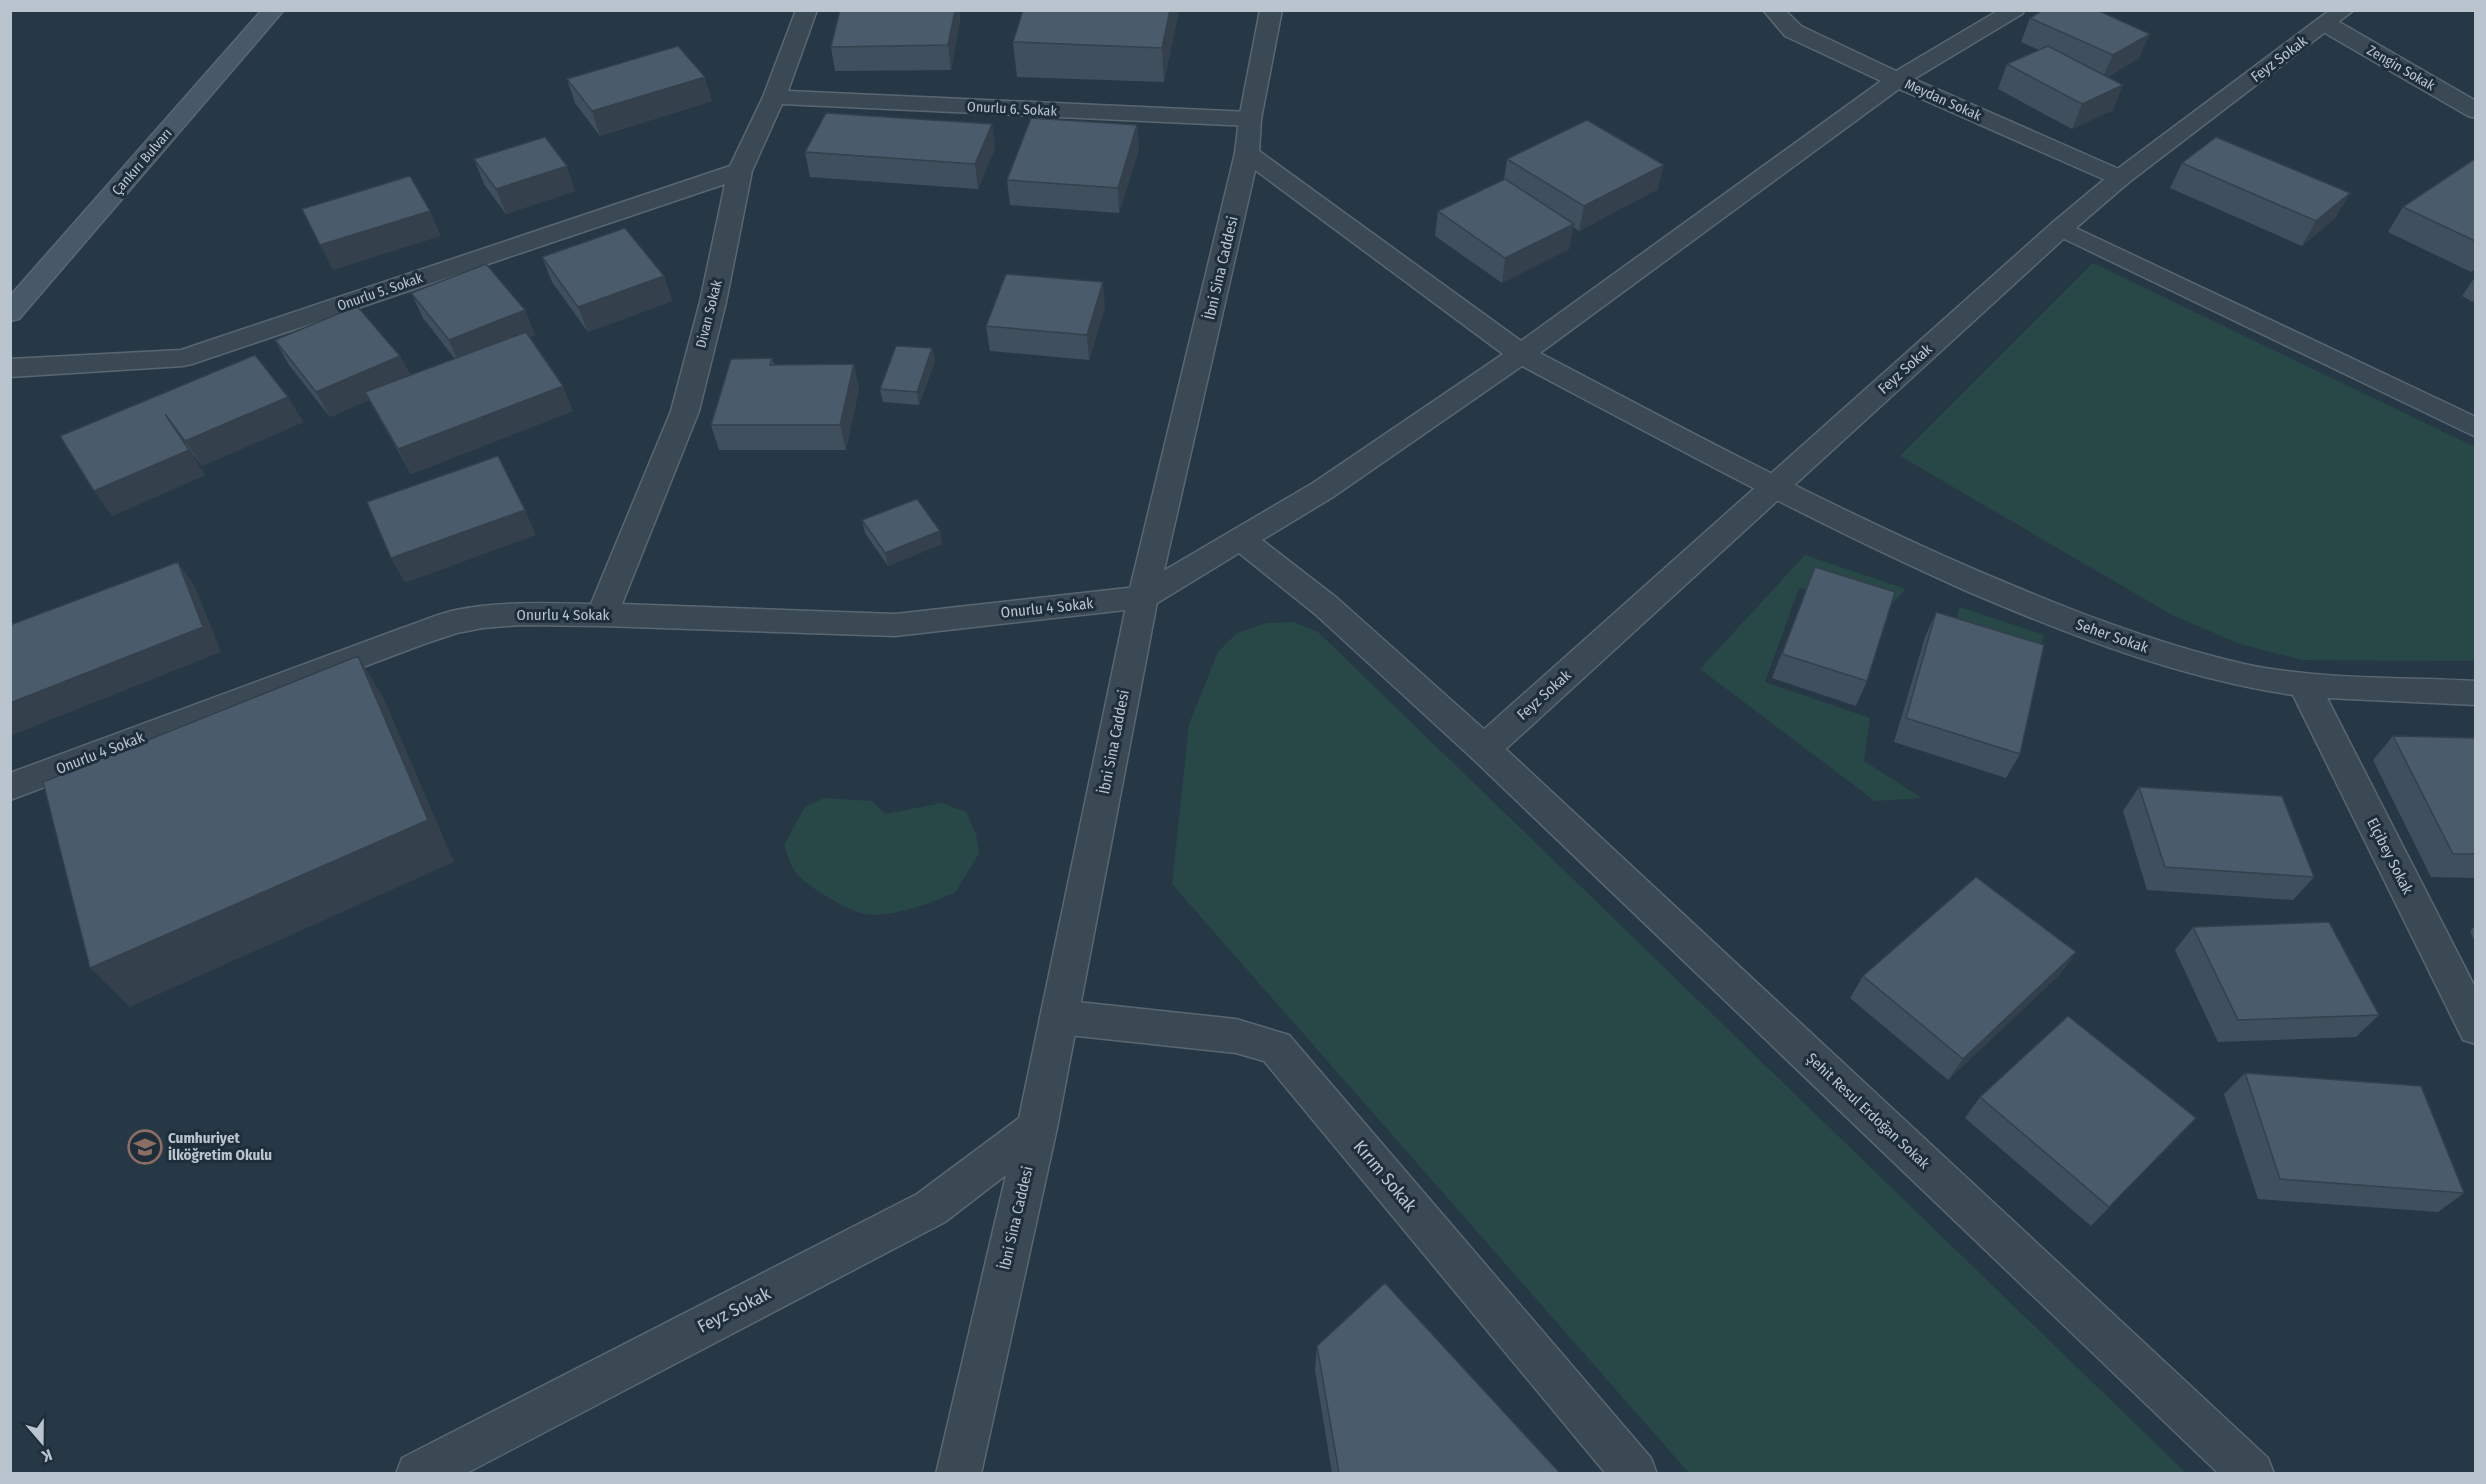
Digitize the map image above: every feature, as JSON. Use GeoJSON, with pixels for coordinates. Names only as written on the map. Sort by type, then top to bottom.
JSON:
{"type":"FeatureCollection","features":[{"type":"Feature","properties":{"kind":"main road","name":"Çankırı Bulvarı"},"geometry":{"type":"LineString","coordinates":[[10,313],[274,10]]}},
{"type":"Feature","properties":{"kind":"street","name":"Divan Sokak"},"geometry":{"type":"LineString","coordinates":[[602,615],[685,411],[713,302],[740,171],[774,97],[807,10]]}},
{"type":"Feature","properties":{"kind":"street","name":"İbni Sina Caddesi"},"geometry":{"type":"LineString","coordinates":[[958,1473],[1037,1128],[1143,597],[1247,153],[1250,119],[1271,10]]}},
{"type":"Feature","properties":{"kind":"street","name":"Meydan Sokak"},"geometry":{"type":"LineString","coordinates":[[1773,10],[1793,31],[2120,178]]}},
{"type":"Feature","properties":{"kind":"street"},"geometry":{"type":"LineString","coordinates":[[1143,597],[1323,490],[1521,354],[1898,80],[2015,10]]}},
{"type":"Feature","properties":{"kind":"street","name":"Zengin Sokak"},"geometry":{"type":"LineString","coordinates":[[2339,14],[2475,111]]}},
{"type":"Feature","properties":{"kind":"street","name":"Feyz Sokak"},"geometry":{"type":"LineString","coordinates":[[1484,749],[2061,228],[2120,178],[2339,14]]}},
{"type":"Feature","properties":{"kind":"street","name":"Onurlu 6. Sokak"},"geometry":{"type":"LineString","coordinates":[[774,97],[1250,119]]}},
{"type":"Feature","properties":{"kind":"street","name":"Seher Sokak"},"geometry":{"type":"LineString","coordinates":[[1247,153],[1521,354],[1774,488],[1902,550],[2049,614],[2116,639],[2245,676],[2304,685],[2475,693]]}},
{"type":"Feature","properties":{"kind":"street","name":"Onurlu 5. Sokak"},"geometry":{"type":"LineString","coordinates":[[10,368],[183,358],[740,171]]}},
{"type":"Feature","properties":{"kind":"street"},"geometry":{"type":"LineString","coordinates":[[2061,228],[2475,428]]}},
{"type":"Feature","properties":{"kind":"street","name":"Şehit Resul Erdoğan Sokak"},"geometry":{"type":"LineString","coordinates":[[1241,539],[1326,606],[1484,749],[2252,1473]]}},
{"type":"Feature","properties":{"kind":"street","name":"Onurlu 4 Sokak"},"geometry":{"type":"LineString","coordinates":[[10,788],[187,719],[454,622],[520,614],[895,624],[1143,597]]}},
{"type":"Feature","properties":{"kind":"street","name":"Elçibey Sokak"},"geometry":{"type":"LineString","coordinates":[[2304,685],[2475,1028]]}},
{"type":"Feature","properties":{"kind":"street","name":"Kırım Sokak"},"geometry":{"type":"LineString","coordinates":[[1059,1017],[1236,1036],[1276,1047],[1635,1473]]}},
{"type":"Feature","properties":{"kind":"street","name":"Feyz Sokak"},"geometry":{"type":"LineString","coordinates":[[418,1473],[931,1208],[1037,1128]]}},
{"type":"Feature","properties":{"kind":"green space"},"geometry":{"type":"Polygon","coordinates":[[[2093,263],[2475,447],[2475,661],[2302,660],[2240,644],[2172,615],[1900,456],[2093,263]]]}},
{"type":"Feature","properties":{"kind":"green space"},"geometry":{"type":"Polygon","coordinates":[[[1805,555],[1906,589],[1891,605],[1799,588],[1765,682],[1870,718],[1864,761],[1922,798],[1875,801],[1700,669],[1805,555]]]}},
{"type":"Feature","properties":{"kind":"green space"},"geometry":{"type":"Polygon","coordinates":[[[1960,607],[2045,635],[2034,659],[1951,634],[1960,607]]]}},
{"type":"Feature","properties":{"kind":"green space"},"geometry":{"type":"Polygon","coordinates":[[[1294,622],[1318,632],[2186,1473],[1689,1473],[1172,884],[1189,724],[1218,652],[1237,633],[1267,623],[1294,622]]]}},
{"type":"Feature","properties":{"kind":"green space"},"geometry":{"type":"Polygon","coordinates":[[[824,798],[872,801],[885,814],[942,803],[966,812],[976,834],[979,853],[955,893],[895,913],[875,915],[855,911],[818,891],[798,875],[792,867],[784,845],[805,807],[824,798]]]}},
{"type":"Feature","properties":{"kind":"building"},"geometry":{"type":"Polygon","coordinates":[[[840,10],[955,10],[948,45],[831,47],[840,10]]]}},
{"type":"Feature","properties":{"kind":"building"},"geometry":{"type":"Polygon","coordinates":[[[1023,10],[1170,10],[1162,48],[1013,42],[1023,10]]]}},
{"type":"Feature","properties":{"kind":"building"},"geometry":{"type":"Polygon","coordinates":[[[2043,10],[2097,10],[2150,34],[2113,55],[2030,18],[2043,10]]]}},
{"type":"Feature","properties":{"kind":"building"},"geometry":{"type":"Polygon","coordinates":[[[678,46],[705,77],[592,111],[567,79],[678,46]]]}},
{"type":"Feature","properties":{"kind":"building"},"geometry":{"type":"Polygon","coordinates":[[[2048,46],[2123,85],[2082,104],[2007,64],[2048,46]]]}},
{"type":"Feature","properties":{"kind":"building"},"geometry":{"type":"Polygon","coordinates":[[[826,113],[992,124],[975,164],[805,152],[826,113]]]}},
{"type":"Feature","properties":{"kind":"building"},"geometry":{"type":"Polygon","coordinates":[[[1031,118],[1137,125],[1118,188],[1007,180],[1031,118]]]}},
{"type":"Feature","properties":{"kind":"building"},"geometry":{"type":"Polygon","coordinates":[[[1587,120],[1664,165],[1584,206],[1507,159],[1587,120]]]}},
{"type":"Feature","properties":{"kind":"building"},"geometry":{"type":"Polygon","coordinates":[[[545,137],[567,166],[496,189],[474,159],[545,137]]]}},
{"type":"Feature","properties":{"kind":"building"},"geometry":{"type":"Polygon","coordinates":[[[2216,137],[2350,193],[2316,221],[2182,163],[2216,137]]]}},
{"type":"Feature","properties":{"kind":"building"},"geometry":{"type":"Polygon","coordinates":[[[2475,159],[2475,241],[2403,207],[2475,159]]]}},
{"type":"Feature","properties":{"kind":"building"},"geometry":{"type":"Polygon","coordinates":[[[410,176],[430,211],[320,245],[302,209],[410,176]]]}},
{"type":"Feature","properties":{"kind":"building"},"geometry":{"type":"Polygon","coordinates":[[[1505,179],[1574,224],[1505,258],[1438,211],[1505,179]]]}},
{"type":"Feature","properties":{"kind":"building"},"geometry":{"type":"Polygon","coordinates":[[[625,228],[664,276],[578,307],[542,257],[625,228]]]}},
{"type":"Feature","properties":{"kind":"building"},"geometry":{"type":"Polygon","coordinates":[[[486,264],[525,310],[449,340],[411,293],[486,264]]]}},
{"type":"Feature","properties":{"kind":"building"},"geometry":{"type":"Polygon","coordinates":[[[1006,274],[1103,282],[1087,335],[986,326],[1006,274]]]}},
{"type":"Feature","properties":{"kind":"building"},"geometry":{"type":"Polygon","coordinates":[[[357,306],[400,356],[316,392],[275,340],[357,306]]]}},
{"type":"Feature","properties":{"kind":"building"},"geometry":{"type":"Polygon","coordinates":[[[526,332],[563,386],[398,449],[365,392],[526,332]]]}},
{"type":"Feature","properties":{"kind":"building"},"geometry":{"type":"Polygon","coordinates":[[[896,346],[932,348],[917,392],[880,389],[896,346]]]}},
{"type":"Feature","properties":{"kind":"building"},"geometry":{"type":"Polygon","coordinates":[[[255,355],[288,397],[185,441],[165,414],[189,450],[94,491],[60,436],[255,355]]]}},
{"type":"Feature","properties":{"kind":"building"},"geometry":{"type":"Polygon","coordinates":[[[772,358],[770,365],[854,364],[840,425],[711,425],[731,359],[772,358]]]}},
{"type":"Feature","properties":{"kind":"building"},"geometry":{"type":"Polygon","coordinates":[[[498,456],[525,510],[391,558],[367,502],[498,456]]]}},
{"type":"Feature","properties":{"kind":"building"},"geometry":{"type":"Polygon","coordinates":[[[917,499],[940,531],[885,553],[862,520],[917,499]]]}},
{"type":"Feature","properties":{"kind":"building"},"geometry":{"type":"Polygon","coordinates":[[[178,562],[203,627],[10,703],[10,625],[178,562]]]}},
{"type":"Feature","properties":{"kind":"building"},"geometry":{"type":"Polygon","coordinates":[[[1815,567],[1895,592],[1867,681],[1782,654],[1815,567]]]}},
{"type":"Feature","properties":{"kind":"building"},"geometry":{"type":"Polygon","coordinates":[[[1936,612],[2044,645],[2020,754],[1906,718],[1936,612]]]}},
{"type":"Feature","properties":{"kind":"building"},"geometry":{"type":"Polygon","coordinates":[[[358,656],[428,820],[90,968],[43,782],[358,656]]]}},
{"type":"Feature","properties":{"kind":"building"},"geometry":{"type":"Polygon","coordinates":[[[2393,736],[2475,738],[2475,854],[2453,854],[2393,736]]]}},
{"type":"Feature","properties":{"kind":"building"},"geometry":{"type":"Polygon","coordinates":[[[2139,787],[2282,796],[2314,877],[2165,867],[2139,787]]]}},
{"type":"Feature","properties":{"kind":"building"},"geometry":{"type":"Polygon","coordinates":[[[1976,877],[2076,952],[1963,1059],[1863,976],[1976,877]]]}},
{"type":"Feature","properties":{"kind":"building"},"geometry":{"type":"Polygon","coordinates":[[[2329,922],[2379,1015],[2238,1020],[2193,927],[2329,922]]]}},
{"type":"Feature","properties":{"kind":"building"},"geometry":{"type":"Polygon","coordinates":[[[2068,1016],[2196,1118],[2109,1207],[1980,1097],[2068,1016]]]}},
{"type":"Feature","properties":{"kind":"building"},"geometry":{"type":"Polygon","coordinates":[[[2245,1073],[2421,1086],[2464,1193],[2280,1179],[2245,1073]]]}},
{"type":"Feature","properties":{"kind":"building"},"geometry":{"type":"Polygon","coordinates":[[[1385,1283],[1560,1473],[1339,1473],[1317,1346],[1385,1283]]]}},
{"type":"Feature","properties":{"kind":"place","name":"Cumhuriyet İlköğretim Okulu"},"geometry":{"type":"Point","coordinates":[145,1147]}}]}
